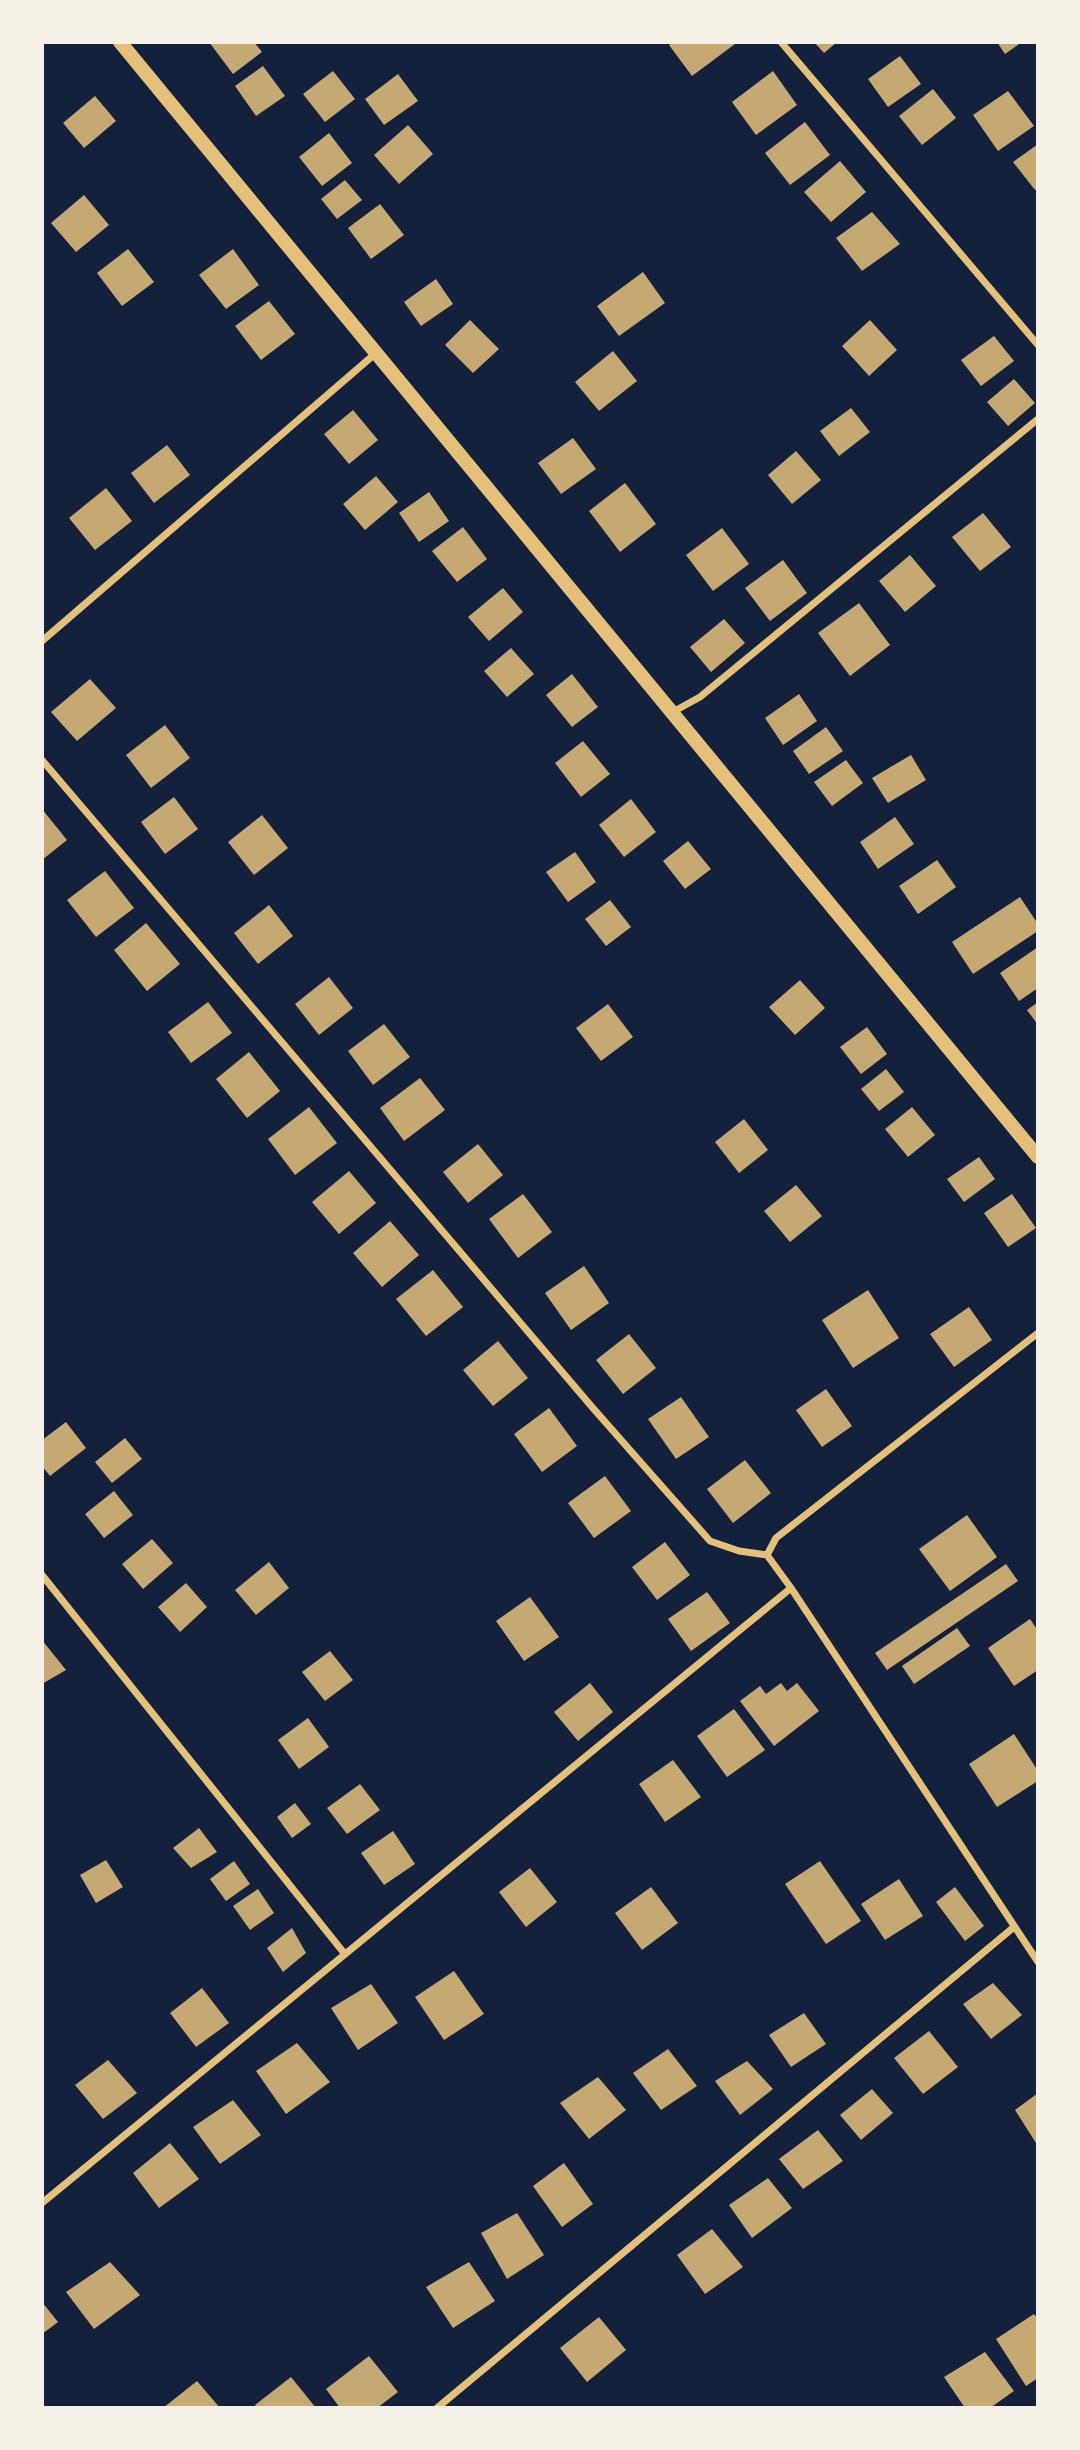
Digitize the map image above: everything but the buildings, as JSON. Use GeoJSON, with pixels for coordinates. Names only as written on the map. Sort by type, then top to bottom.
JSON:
{"type":"FeatureCollection","features":[{"type":"Feature","properties":{"kind":"main road"},"geometry":{"type":"LineString","coordinates":[[120,42],[1038,1157]]}},
{"type":"Feature","properties":{"kind":"street"},"geometry":{"type":"LineString","coordinates":[[780,42],[1038,345]]}},
{"type":"Feature","properties":{"kind":"street"},"geometry":{"type":"LineString","coordinates":[[42,641],[376,353]]}},
{"type":"Feature","properties":{"kind":"street"},"geometry":{"type":"LineString","coordinates":[[671,713],[700,697],[1038,419]]}},
{"type":"Feature","properties":{"kind":"street"},"geometry":{"type":"LineString","coordinates":[[42,760],[592,1407],[710,1541],[739,1551],[767,1555],[1038,1962]]}},
{"type":"Feature","properties":{"kind":"street"},"geometry":{"type":"LineString","coordinates":[[767,1555],[776,1538],[1038,1333]]}},
{"type":"Feature","properties":{"kind":"street"},"geometry":{"type":"LineString","coordinates":[[42,1575],[344,1954]]}},
{"type":"Feature","properties":{"kind":"street"},"geometry":{"type":"LineString","coordinates":[[42,2203],[791,1588]]}},
{"type":"Feature","properties":{"kind":"street"},"geometry":{"type":"LineString","coordinates":[[437,2408],[1014,1927]]}}]}
